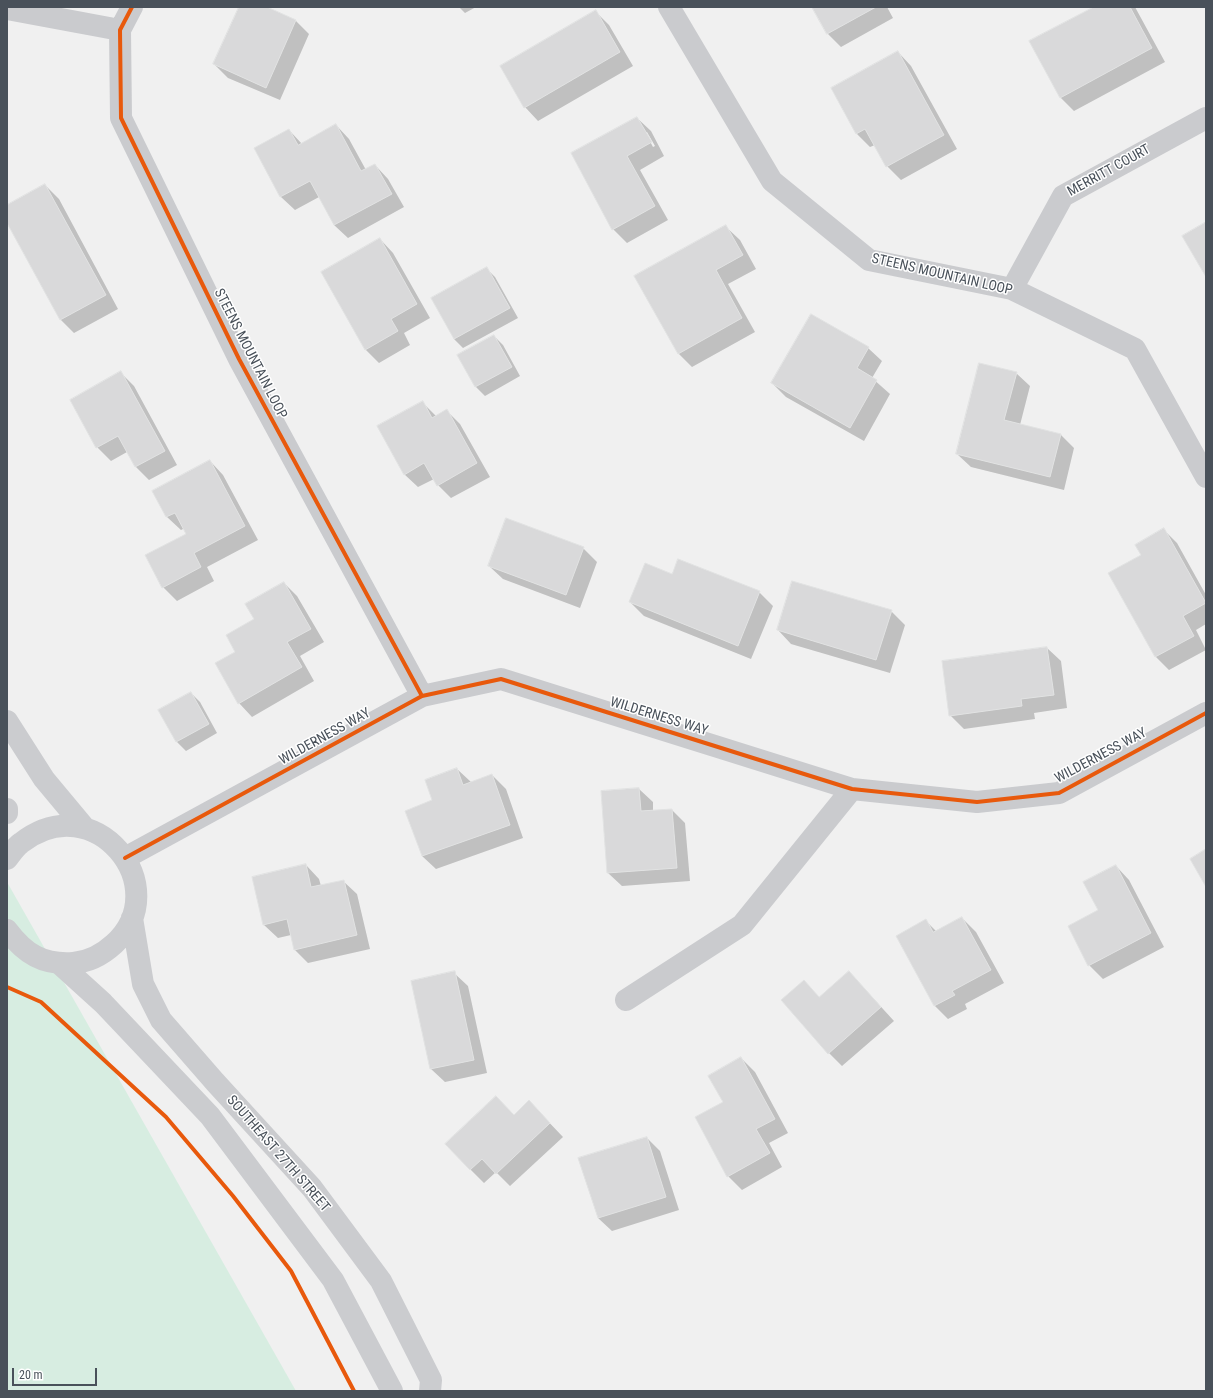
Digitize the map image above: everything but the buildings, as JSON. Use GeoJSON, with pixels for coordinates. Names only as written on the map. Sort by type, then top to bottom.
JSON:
{"type":"FeatureCollection","features":[{"type":"Feature","properties":{"kind":"main road"},"geometry":{"type":"LineString","coordinates":[[7,721],[44,779],[84,827]]}},
{"type":"Feature","properties":{"kind":"main road"},"geometry":{"type":"LineString","coordinates":[[7,859],[20,843],[39,831],[61,825],[84,827],[105,836],[122,852],[132,872],[136,895],[132,918],[121,938],[104,953],[83,962],[60,964],[38,958],[19,946],[7,930]]}},
{"type":"Feature","properties":{"kind":"main road","name":"SOUTHEAST 27TH STREET"},"geometry":{"type":"LineString","coordinates":[[132,918],[143,984],[161,1020],[215,1082],[312,1188],[376,1275],[431,1380],[430,1391]]}},
{"type":"Feature","properties":{"kind":"main road","name":"SOUTHEAST 27TH STREET"},"geometry":{"type":"LineString","coordinates":[[60,964],[103,1003],[210,1116],[333,1280],[392,1391]]}},
{"type":"Feature","properties":{"kind":"street","name":"STEENS MOUNTAIN LOOP"},"geometry":{"type":"LineString","coordinates":[[132,7],[120,30],[121,118],[239,359],[422,696]]}},
{"type":"Feature","properties":{"kind":"street","name":"STEENS MOUNTAIN LOOP"},"geometry":{"type":"LineString","coordinates":[[669,7],[772,181],[869,260],[1012,289],[1135,349],[1206,477]]}},
{"type":"Feature","properties":{"kind":"street"},"geometry":{"type":"LineString","coordinates":[[7,9],[120,30]]}},
{"type":"Feature","properties":{"kind":"street","name":"MERRITT COURT"},"geometry":{"type":"LineString","coordinates":[[1012,289],[1063,196],[1206,118]]}},
{"type":"Feature","properties":{"kind":"street","name":"WILDERNESS WAY"},"geometry":{"type":"LineString","coordinates":[[125,858],[422,696],[501,679],[852,789],[977,802],[1059,793],[1206,712]]}},
{"type":"Feature","properties":{"kind":"street"},"geometry":{"type":"LineString","coordinates":[[626,1000],[742,925],[852,789]]}},
{"type":"Feature","properties":{"kind":"green space"},"geometry":{"type":"Polygon","coordinates":[[[7,882],[296,1391],[7,1391],[7,882]]]}},
{"type":"Feature","properties":{"kind":"cycle path"},"geometry":{"type":"LineString","coordinates":[[132,7],[120,30],[121,118],[239,359],[422,696]]}},
{"type":"Feature","properties":{"kind":"cycle path"},"geometry":{"type":"LineString","coordinates":[[125,858],[422,696],[501,679],[852,789],[977,802],[1059,793],[1206,713]]}},
{"type":"Feature","properties":{"kind":"cycle path"},"geometry":{"type":"LineString","coordinates":[[7,987],[41,1002],[166,1117],[233,1196],[291,1271],[354,1391]]}}]}
